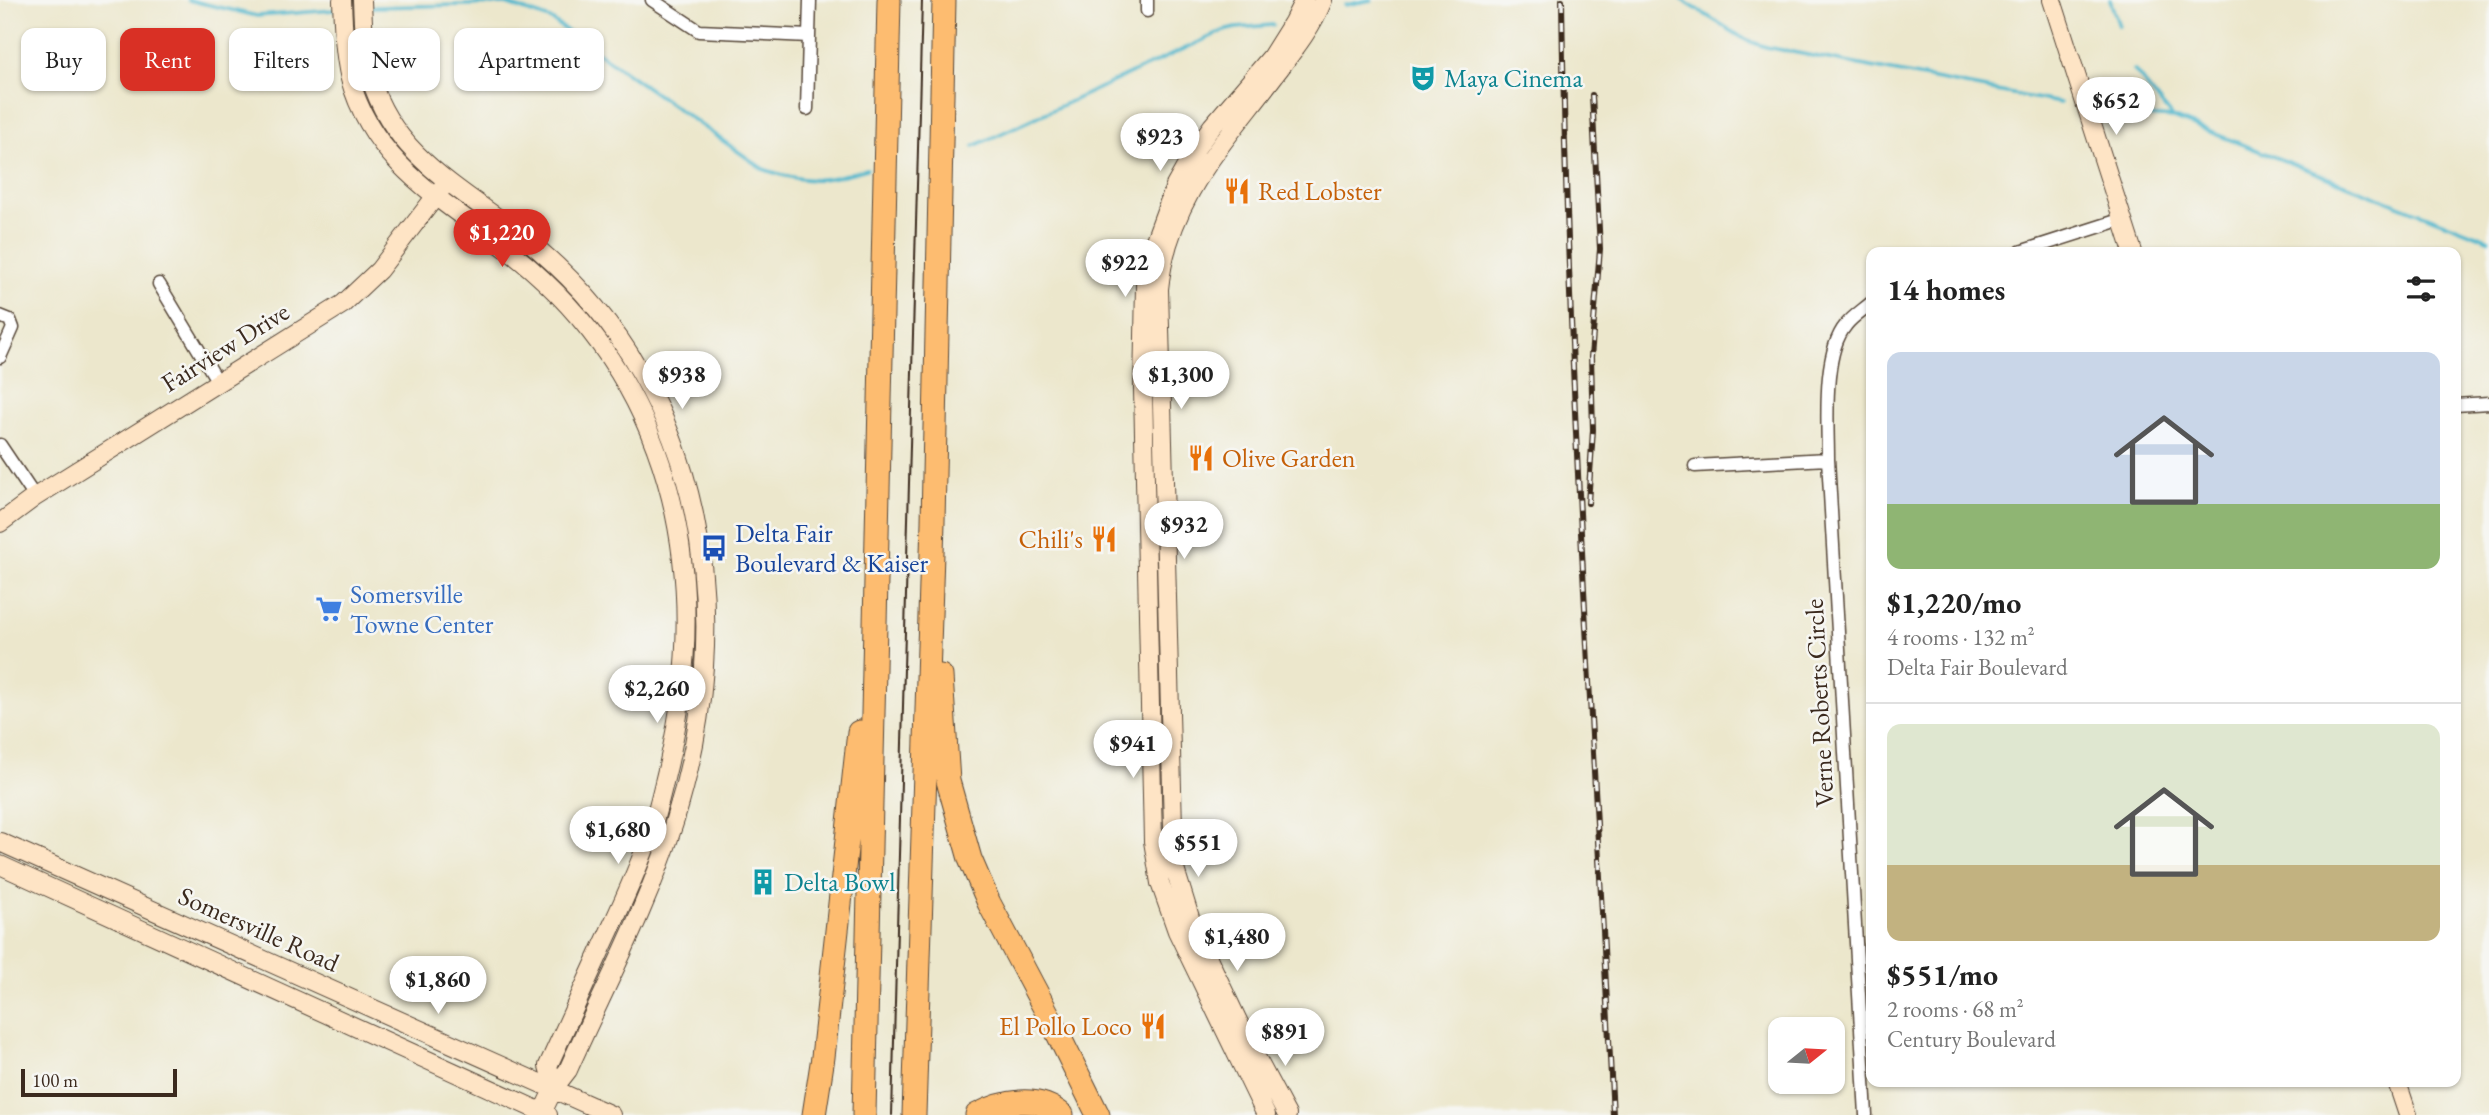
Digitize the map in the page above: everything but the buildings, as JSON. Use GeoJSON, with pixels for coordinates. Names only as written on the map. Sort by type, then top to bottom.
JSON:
{"type":"FeatureCollection","features":[{"type":"Feature","properties":{"kind":"highway"},"geometry":{"type":"LineString","coordinates":[[864,1115],[889,0]]}},
{"type":"Feature","properties":{"kind":"highway"},"geometry":{"type":"LineString","coordinates":[[914,1115],[933,522],[944,0]]}},
{"type":"Feature","properties":{"kind":"highway"},"geometry":{"type":"LineString","coordinates":[[933,522],[941,613],[941,682],[948,781],[970,859],[989,903],[1097,1115]]}},
{"type":"Feature","properties":{"kind":"highway"},"geometry":{"type":"LineString","coordinates":[[814,1115],[828,1016],[876,572]]}},
{"type":"Feature","properties":{"kind":"highway"},"geometry":{"type":"LineString","coordinates":[[977,1115],[1001,1105],[1022,1101],[1038,1103],[1062,1115]]}},
{"type":"Feature","properties":{"kind":"main road"},"geometry":{"type":"LineString","coordinates":[[342,0],[347,64],[360,108],[389,155],[436,197],[530,267],[584,324],[611,361],[638,408],[668,486],[678,531],[687,619],[676,732],[650,834],[548,1066],[554,1088]]}},
{"type":"Feature","properties":{"kind":"main road"},"geometry":{"type":"LineString","coordinates":[[362,0],[368,68],[383,109],[411,151],[447,182],[522,235],[556,265],[613,330],[637,365],[659,406],[680,455],[694,505],[703,558],[706,596],[704,660],[699,706],[677,813],[636,920],[568,1070],[554,1088],[544,1114]]}},
{"type":"Feature","properties":{"kind":"main road"},"geometry":{"type":"LineString","coordinates":[[1266,1115],[1177,931],[1160,883],[1153,841],[1143,389],[1145,284],[1154,240],[1175,186],[1212,126],[1271,57],[1304,0]]}},
{"type":"Feature","properties":{"kind":"main road"},"geometry":{"type":"LineString","coordinates":[[1287,1115],[1247,1040],[1192,923],[1174,866],[1158,299],[1168,236],[1197,176],[1298,45],[1323,0]]}},
{"type":"Feature","properties":{"kind":"main road"},"geometry":{"type":"LineString","coordinates":[[2052,0],[2131,247]]}},
{"type":"Feature","properties":{"kind":"main road","name":"Fairview Drive"},"geometry":{"type":"LineString","coordinates":[[0,523],[35,497],[343,304],[379,270],[447,182]]}},
{"type":"Feature","properties":{"kind":"main road","name":"Somersville Road"},"geometry":{"type":"LineString","coordinates":[[0,842],[611,1115]]}},
{"type":"Feature","properties":{"kind":"main road","name":"Somersville Road"},"geometry":{"type":"LineString","coordinates":[[0,865],[544,1114]]}},
{"type":"Feature","properties":{"kind":"main road"},"geometry":{"type":"LineString","coordinates":[[618,912],[636,920]]}},
{"type":"Feature","properties":{"kind":"main road"},"geometry":{"type":"LineString","coordinates":[[2399,1087],[2408,1115]]}},
{"type":"Feature","properties":{"kind":"street"},"geometry":{"type":"LineString","coordinates":[[652,0],[699,31],[809,36]]}},
{"type":"Feature","properties":{"kind":"street"},"geometry":{"type":"LineString","coordinates":[[807,109],[810,0]]}},
{"type":"Feature","properties":{"kind":"street"},"geometry":{"type":"LineString","coordinates":[[2036,247],[2123,219]]}},
{"type":"Feature","properties":{"kind":"street"},"geometry":{"type":"LineString","coordinates":[[159,284],[218,382]]}},
{"type":"Feature","properties":{"kind":"street","name":"Verne Roberts Circle"},"geometry":{"type":"LineString","coordinates":[[1866,307],[1844,326],[1831,356],[1827,402],[1866,1115]]}},
{"type":"Feature","properties":{"kind":"street"},"geometry":{"type":"LineString","coordinates":[[0,316],[10,320],[13,328],[0,357]]}},
{"type":"Feature","properties":{"kind":"street"},"geometry":{"type":"LineString","coordinates":[[2461,405],[2489,403]]}},
{"type":"Feature","properties":{"kind":"street"},"geometry":{"type":"LineString","coordinates":[[0,445],[35,497]]}},
{"type":"Feature","properties":{"kind":"street"},"geometry":{"type":"LineString","coordinates":[[1695,466],[1828,458]]}},
{"type":"Feature","properties":{"kind":"waterway"},"geometry":{"type":"LineString","coordinates":[[188,0],[257,16],[334,10]]}},
{"type":"Feature","properties":{"kind":"waterway"},"geometry":{"type":"LineString","coordinates":[[1345,5],[1371,0]]}},
{"type":"Feature","properties":{"kind":"waterway"},"geometry":{"type":"LineString","coordinates":[[1682,0],[1746,40],[1766,47],[2060,103]]}},
{"type":"Feature","properties":{"kind":"waterway"},"geometry":{"type":"LineString","coordinates":[[2110,0],[2119,26]]}},
{"type":"Feature","properties":{"kind":"waterway"},"geometry":{"type":"LineString","coordinates":[[372,7],[506,4],[550,19],[763,169],[815,180],[867,169]]}},
{"type":"Feature","properties":{"kind":"waterway"},"geometry":{"type":"LineString","coordinates":[[974,146],[1223,31],[1273,25]]}},
{"type":"Feature","properties":{"kind":"waterway"},"geometry":{"type":"LineString","coordinates":[[2134,70],[2172,117]]}},
{"type":"Feature","properties":{"kind":"waterway"},"geometry":{"type":"LineString","coordinates":[[2132,115],[2174,118],[2489,240]]}},
{"type":"Feature","properties":{"kind":"tram line"},"geometry":{"type":"LineString","coordinates":[[892,1115],[922,0]]}},
{"type":"Feature","properties":{"kind":"railway"},"geometry":{"type":"LineString","coordinates":[[1562,0],[1575,418],[1613,1115]]}},
{"type":"Feature","properties":{"kind":"railway"},"geometry":{"type":"LineString","coordinates":[[1588,503],[1593,430],[1591,357],[1600,249],[1592,95]]}},
{"type":"Feature","properties":{"kind":"place","name":"Maya Cinema"},"geometry":{"type":"Point","coordinates":[1423,78]}},
{"type":"Feature","properties":{"kind":"place","name":"Red Lobster"},"geometry":{"type":"Point","coordinates":[1237,191]}},
{"type":"Feature","properties":{"kind":"place","name":"Olive Garden"},"geometry":{"type":"Point","coordinates":[1201,458]}},
{"type":"Feature","properties":{"kind":"place","name":"Chili's"},"geometry":{"type":"Point","coordinates":[1104,539]}},
{"type":"Feature","properties":{"kind":"place","name":"Delta Fair Boulevard & Kaiser"},"geometry":{"type":"Point","coordinates":[714,548]}},
{"type":"Feature","properties":{"kind":"place","name":"Somersville Towne Center"},"geometry":{"type":"Point","coordinates":[329,609]}},
{"type":"Feature","properties":{"kind":"place","name":"Delta Bowl"},"geometry":{"type":"Point","coordinates":[763,882]}},
{"type":"Feature","properties":{"kind":"place","name":"El Pollo Loco"},"geometry":{"type":"Point","coordinates":[1153,1026]}}]}
